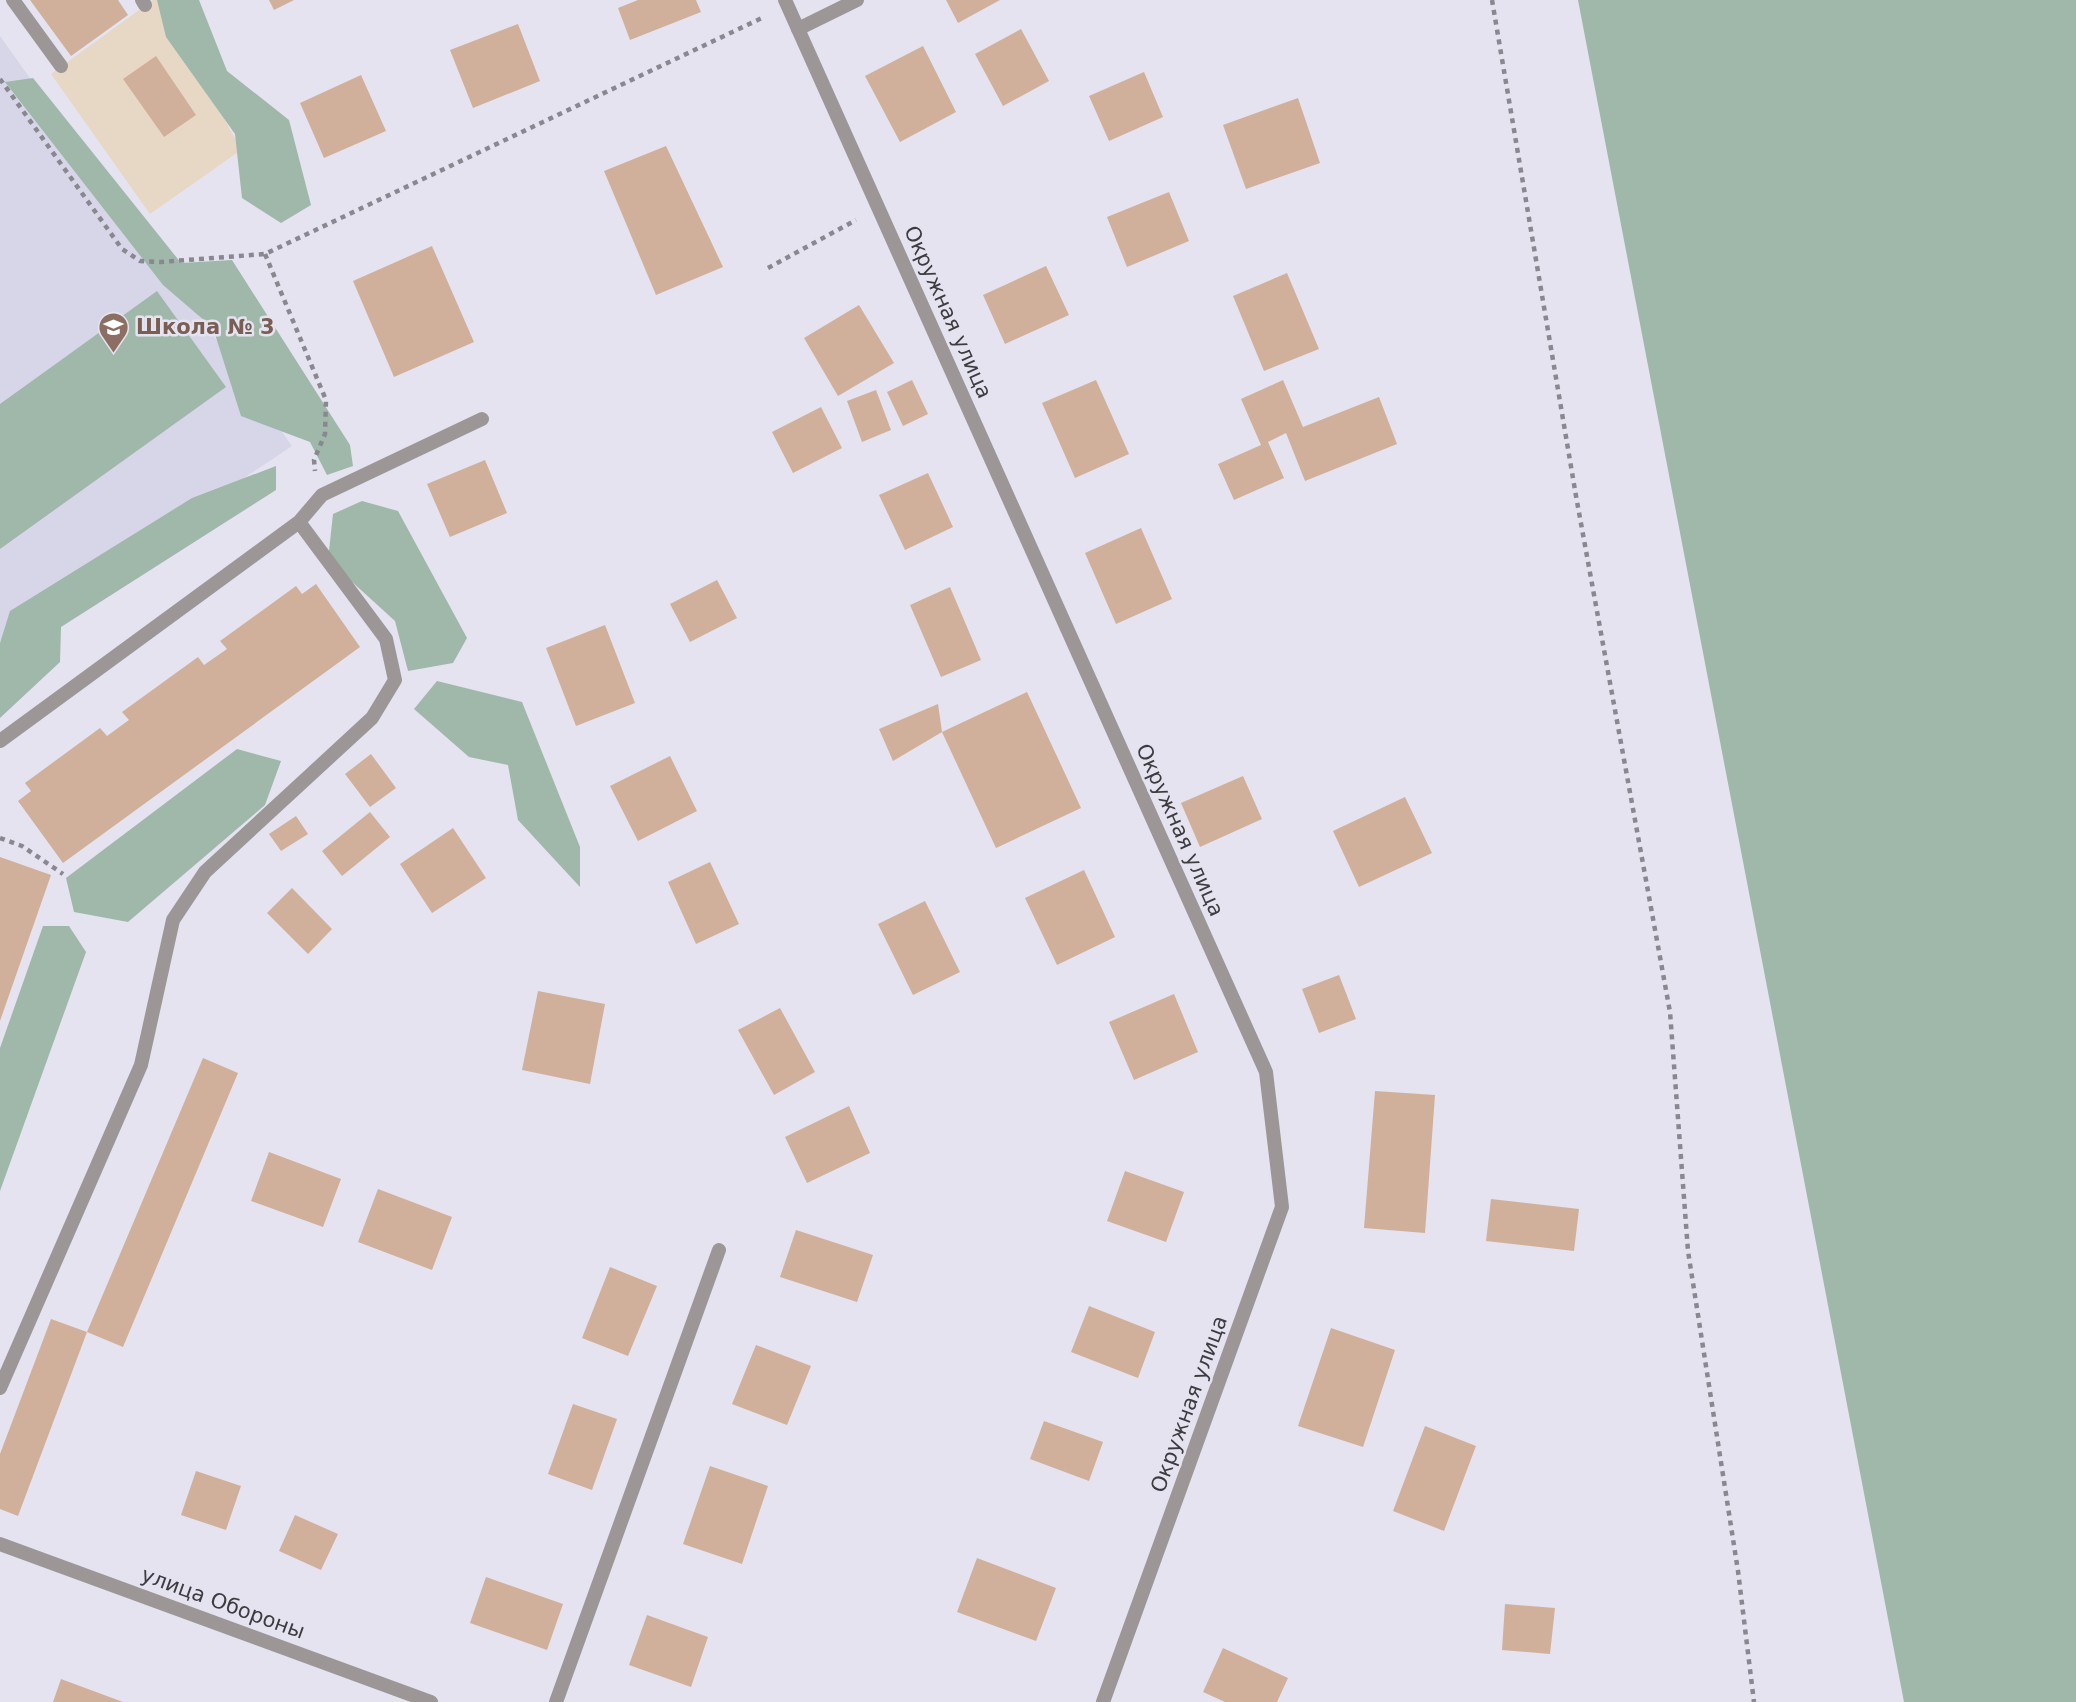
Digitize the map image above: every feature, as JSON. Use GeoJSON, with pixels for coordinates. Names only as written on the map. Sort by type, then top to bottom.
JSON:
{"type":"FeatureCollection","features":[{"type":"Feature","properties":{"kind":"street"},"geometry":{"type":"LineString","coordinates":[[13,0],[61,66]]}},
{"type":"Feature","properties":{"kind":"street"},"geometry":{"type":"LineString","coordinates":[[798,29],[857,0]]}},
{"type":"Feature","properties":{"kind":"street","name":"Окружная улица"},"geometry":{"type":"LineString","coordinates":[[786,3],[1266,1072],[1282,1207],[1103,1702]]}},
{"type":"Feature","properties":{"kind":"street"},"geometry":{"type":"LineString","coordinates":[[0,741],[299,522],[322,495],[482,419]]}},
{"type":"Feature","properties":{"kind":"street"},"geometry":{"type":"LineString","coordinates":[[0,1388],[141,1065],[173,920],[205,872],[372,718],[395,680],[386,639],[299,522]]}},
{"type":"Feature","properties":{"kind":"street"},"geometry":{"type":"LineString","coordinates":[[556,1702],[719,1250]]}},
{"type":"Feature","properties":{"kind":"street","name":"улица Обороны"},"geometry":{"type":"LineString","coordinates":[[0,1544],[431,1702]]}},
{"type":"Feature","properties":{"kind":"path"},"geometry":{"type":"LineString","coordinates":[[1492,0],[1576,496],[1670,1012],[1688,1251],[1738,1571],[1754,1702]]}},
{"type":"Feature","properties":{"kind":"path"},"geometry":{"type":"LineString","coordinates":[[0,79],[122,249],[140,261],[161,262],[265,254],[786,3]]}},
{"type":"Feature","properties":{"kind":"path"},"geometry":{"type":"LineString","coordinates":[[768,268],[879,208]]}},
{"type":"Feature","properties":{"kind":"path"},"geometry":{"type":"LineString","coordinates":[[265,254],[326,400],[325,434],[314,460]]}},
{"type":"Feature","properties":{"kind":"path"},"geometry":{"type":"LineString","coordinates":[[0,838],[22,846],[63,874]]}},
{"type":"Feature","properties":{"kind":"shaded area"},"geometry":{"type":"Polygon","coordinates":[[[153,0],[161,0],[241,150],[150,214],[51,74],[153,0]]]}},
{"type":"Feature","properties":{"kind":"shaded area","name":"Школа № 3"},"geometry":{"type":"Polygon","coordinates":[[[0,36],[292,446],[0,641],[0,36]]]}},
{"type":"Feature","properties":{"kind":"green space"},"geometry":{"type":"Polygon","coordinates":[[[157,0],[199,0],[227,71],[289,120],[311,205],[281,223],[242,198],[235,134],[166,37],[157,0]]]}},
{"type":"Feature","properties":{"kind":"green space"},"geometry":{"type":"Polygon","coordinates":[[[1578,0],[2076,0],[2076,1702],[1904,1702],[1578,0]]]}},
{"type":"Feature","properties":{"kind":"green space"},"geometry":{"type":"Polygon","coordinates":[[[33,78],[181,263],[232,260],[350,445],[353,466],[327,475],[310,442],[241,416],[213,328],[163,285],[5,82],[33,78]]]}},
{"type":"Feature","properties":{"kind":"green space"},"geometry":{"type":"Polygon","coordinates":[[[157,291],[226,387],[0,549],[0,404],[157,291]]]}},
{"type":"Feature","properties":{"kind":"green space"},"geometry":{"type":"Polygon","coordinates":[[[276,466],[276,490],[61,627],[60,662],[0,718],[0,643],[10,611],[192,498],[276,466]]]}},
{"type":"Feature","properties":{"kind":"green space"},"geometry":{"type":"Polygon","coordinates":[[[362,501],[398,511],[467,638],[453,663],[408,671],[395,621],[328,560],[333,514],[362,501]]]}},
{"type":"Feature","properties":{"kind":"green space"},"geometry":{"type":"Polygon","coordinates":[[[437,681],[522,702],[580,847],[580,887],[518,820],[508,765],[469,757],[414,709],[437,681]]]}},
{"type":"Feature","properties":{"kind":"green space"},"geometry":{"type":"Polygon","coordinates":[[[237,749],[281,761],[265,805],[128,922],[74,912],[66,878],[237,749]]]}},
{"type":"Feature","properties":{"kind":"green space"},"geometry":{"type":"Polygon","coordinates":[[[43,926],[69,926],[86,952],[0,1191],[0,1048],[43,926]]]}},
{"type":"Feature","properties":{"kind":"building"},"geometry":{"type":"Polygon","coordinates":[[[30,0],[118,0],[128,15],[71,56],[30,0]]]}},
{"type":"Feature","properties":{"kind":"building"},"geometry":{"type":"Polygon","coordinates":[[[269,0],[294,0],[274,10],[269,0]]]}},
{"type":"Feature","properties":{"kind":"building"},"geometry":{"type":"Polygon","coordinates":[[[638,0],[696,0],[701,12],[630,40],[618,8],[638,0]]]}},
{"type":"Feature","properties":{"kind":"building"},"geometry":{"type":"Polygon","coordinates":[[[946,0],[1000,0],[958,23],[946,0]]]}},
{"type":"Feature","properties":{"kind":"building"},"geometry":{"type":"Polygon","coordinates":[[[518,24],[540,81],[473,108],[450,50],[518,24]]]}},
{"type":"Feature","properties":{"kind":"building"},"geometry":{"type":"Polygon","coordinates":[[[1021,29],[1049,81],[1003,106],[975,54],[1021,29]]]}},
{"type":"Feature","properties":{"kind":"building"},"geometry":{"type":"Polygon","coordinates":[[[923,46],[956,112],[900,142],[865,76],[923,46]]]}},
{"type":"Feature","properties":{"kind":"building"},"geometry":{"type":"Polygon","coordinates":[[[156,56],[196,115],[164,137],[123,79],[156,56]]]}},
{"type":"Feature","properties":{"kind":"building"},"geometry":{"type":"Polygon","coordinates":[[[1144,72],[1163,117],[1109,141],[1089,96],[1144,72]]]}},
{"type":"Feature","properties":{"kind":"building"},"geometry":{"type":"Polygon","coordinates":[[[361,75],[386,131],[324,158],[300,103],[361,75]]]}},
{"type":"Feature","properties":{"kind":"building"},"geometry":{"type":"Polygon","coordinates":[[[1298,98],[1320,163],[1246,189],[1223,125],[1298,98]]]}},
{"type":"Feature","properties":{"kind":"building"},"geometry":{"type":"Polygon","coordinates":[[[666,146],[723,267],[656,295],[604,171],[666,146]]]}},
{"type":"Feature","properties":{"kind":"building"},"geometry":{"type":"Polygon","coordinates":[[[1169,192],[1189,241],[1127,267],[1107,217],[1169,192]]]}},
{"type":"Feature","properties":{"kind":"building"},"geometry":{"type":"Polygon","coordinates":[[[432,246],[474,342],[394,377],[353,281],[432,246]]]}},
{"type":"Feature","properties":{"kind":"building"},"geometry":{"type":"Polygon","coordinates":[[[1046,266],[1069,315],[1005,344],[983,295],[1046,266]]]}},
{"type":"Feature","properties":{"kind":"building"},"geometry":{"type":"Polygon","coordinates":[[[1287,273],[1319,349],[1264,371],[1233,296],[1287,273]]]}},
{"type":"Feature","properties":{"kind":"building"},"geometry":{"type":"Polygon","coordinates":[[[859,305],[894,363],[838,396],[804,338],[859,305]]]}},
{"type":"Feature","properties":{"kind":"building"},"geometry":{"type":"Polygon","coordinates":[[[912,380],[928,414],[903,426],[887,392],[912,380]]]}},
{"type":"Feature","properties":{"kind":"building"},"geometry":{"type":"Polygon","coordinates":[[[1096,380],[1129,454],[1075,478],[1042,403],[1096,380]]]}},
{"type":"Feature","properties":{"kind":"building"},"geometry":{"type":"Polygon","coordinates":[[[1283,380],[1303,427],[1379,397],[1397,444],[1305,481],[1286,433],[1268,442],[1284,478],[1234,500],[1218,464],[1261,445],[1241,399],[1283,380]]]}},
{"type":"Feature","properties":{"kind":"building"},"geometry":{"type":"Polygon","coordinates":[[[876,390],[891,430],[862,442],[847,401],[876,390]]]}},
{"type":"Feature","properties":{"kind":"building"},"geometry":{"type":"Polygon","coordinates":[[[821,407],[842,448],[793,473],[772,432],[821,407]]]}},
{"type":"Feature","properties":{"kind":"building"},"geometry":{"type":"Polygon","coordinates":[[[485,460],[507,513],[450,537],[427,484],[485,460]]]}},
{"type":"Feature","properties":{"kind":"building"},"geometry":{"type":"Polygon","coordinates":[[[928,473],[953,527],[905,550],[879,495],[928,473]]]}},
{"type":"Feature","properties":{"kind":"building"},"geometry":{"type":"Polygon","coordinates":[[[1141,528],[1172,599],[1116,624],[1085,553],[1141,528]]]}},
{"type":"Feature","properties":{"kind":"building"},"geometry":{"type":"Polygon","coordinates":[[[717,580],[737,618],[690,642],[670,604],[717,580]]]}},
{"type":"Feature","properties":{"kind":"building"},"geometry":{"type":"Polygon","coordinates":[[[316,584],[360,647],[63,863],[18,801],[31,791],[25,783],[100,728],[107,736],[129,720],[122,712],[198,657],[204,665],[227,649],[220,641],[296,586],[302,594],[316,584]]]}},
{"type":"Feature","properties":{"kind":"building"},"geometry":{"type":"Polygon","coordinates":[[[950,587],[981,660],[941,677],[910,605],[950,587]]]}},
{"type":"Feature","properties":{"kind":"building"},"geometry":{"type":"Polygon","coordinates":[[[605,625],[635,703],[576,726],[546,648],[605,625]]]}},
{"type":"Feature","properties":{"kind":"building"},"geometry":{"type":"Polygon","coordinates":[[[1027,692],[1081,808],[996,848],[942,732],[1027,692]]]}},
{"type":"Feature","properties":{"kind":"building"},"geometry":{"type":"Polygon","coordinates":[[[938,704],[942,732],[893,761],[879,729],[938,704]]]}},
{"type":"Feature","properties":{"kind":"building"},"geometry":{"type":"Polygon","coordinates":[[[371,754],[396,788],[370,807],[345,774],[371,754]]]}},
{"type":"Feature","properties":{"kind":"building"},"geometry":{"type":"Polygon","coordinates":[[[670,756],[697,811],[638,841],[610,786],[670,756]]]}},
{"type":"Feature","properties":{"kind":"building"},"geometry":{"type":"Polygon","coordinates":[[[1243,776],[1262,819],[1200,847],[1181,803],[1243,776]]]}},
{"type":"Feature","properties":{"kind":"building"},"geometry":{"type":"Polygon","coordinates":[[[1405,797],[1432,853],[1359,887],[1333,831],[1405,797]]]}},
{"type":"Feature","properties":{"kind":"building"},"geometry":{"type":"Polygon","coordinates":[[[370,812],[390,837],[342,876],[322,851],[370,812]]]}},
{"type":"Feature","properties":{"kind":"building"},"geometry":{"type":"Polygon","coordinates":[[[296,816],[308,834],[281,851],[269,834],[296,816]]]}},
{"type":"Feature","properties":{"kind":"building"},"geometry":{"type":"Polygon","coordinates":[[[453,828],[486,878],[432,913],[400,864],[453,828]]]}},
{"type":"Feature","properties":{"kind":"building"},"geometry":{"type":"Polygon","coordinates":[[[0,857],[51,875],[0,1021],[0,857]]]}},
{"type":"Feature","properties":{"kind":"building"},"geometry":{"type":"Polygon","coordinates":[[[710,862],[739,924],[696,944],[668,882],[710,862]]]}},
{"type":"Feature","properties":{"kind":"building"},"geometry":{"type":"Polygon","coordinates":[[[1084,870],[1115,937],[1057,965],[1025,898],[1084,870]]]}},
{"type":"Feature","properties":{"kind":"building"},"geometry":{"type":"Polygon","coordinates":[[[292,888],[332,929],[308,954],[267,913],[292,888]]]}},
{"type":"Feature","properties":{"kind":"building"},"geometry":{"type":"Polygon","coordinates":[[[925,901],[960,972],[913,995],[878,924],[925,901]]]}},
{"type":"Feature","properties":{"kind":"building"},"geometry":{"type":"Polygon","coordinates":[[[1339,975],[1356,1019],[1319,1033],[1302,989],[1339,975]]]}},
{"type":"Feature","properties":{"kind":"building"},"geometry":{"type":"Polygon","coordinates":[[[538,991],[605,1004],[590,1084],[522,1070],[538,991]]]}},
{"type":"Feature","properties":{"kind":"building"},"geometry":{"type":"Polygon","coordinates":[[[1174,994],[1198,1052],[1134,1080],[1109,1022],[1174,994]]]}},
{"type":"Feature","properties":{"kind":"building"},"geometry":{"type":"Polygon","coordinates":[[[780,1008],[815,1072],[774,1095],[738,1030],[780,1008]]]}},
{"type":"Feature","properties":{"kind":"building"},"geometry":{"type":"Polygon","coordinates":[[[203,1058],[238,1073],[123,1347],[87,1332],[203,1058]]]}},
{"type":"Feature","properties":{"kind":"building"},"geometry":{"type":"Polygon","coordinates":[[[1375,1091],[1435,1095],[1425,1233],[1364,1228],[1375,1091]]]}},
{"type":"Feature","properties":{"kind":"building"},"geometry":{"type":"Polygon","coordinates":[[[849,1106],[870,1153],[807,1183],[785,1137],[849,1106]]]}},
{"type":"Feature","properties":{"kind":"building"},"geometry":{"type":"Polygon","coordinates":[[[269,1152],[341,1179],[323,1227],[251,1201],[269,1152]]]}},
{"type":"Feature","properties":{"kind":"building"},"geometry":{"type":"Polygon","coordinates":[[[1125,1171],[1184,1192],[1166,1242],[1107,1221],[1125,1171]]]}},
{"type":"Feature","properties":{"kind":"building"},"geometry":{"type":"Polygon","coordinates":[[[378,1189],[452,1217],[432,1270],[358,1242],[378,1189]]]}},
{"type":"Feature","properties":{"kind":"building"},"geometry":{"type":"Polygon","coordinates":[[[1491,1199],[1579,1209],[1574,1251],[1486,1241],[1491,1199]]]}},
{"type":"Feature","properties":{"kind":"building"},"geometry":{"type":"Polygon","coordinates":[[[796,1230],[873,1255],[857,1302],[780,1277],[796,1230]]]}},
{"type":"Feature","properties":{"kind":"building"},"geometry":{"type":"Polygon","coordinates":[[[610,1267],[657,1286],[628,1356],[582,1338],[610,1267]]]}},
{"type":"Feature","properties":{"kind":"building"},"geometry":{"type":"Polygon","coordinates":[[[1089,1306],[1155,1332],[1138,1378],[1071,1352],[1089,1306]]]}},
{"type":"Feature","properties":{"kind":"building"},"geometry":{"type":"Polygon","coordinates":[[[51,1319],[87,1332],[18,1516],[0,1509],[0,1454],[51,1319]]]}},
{"type":"Feature","properties":{"kind":"building"},"geometry":{"type":"Polygon","coordinates":[[[1331,1328],[1395,1350],[1363,1447],[1298,1426],[1331,1328]]]}},
{"type":"Feature","properties":{"kind":"building"},"geometry":{"type":"Polygon","coordinates":[[[756,1345],[811,1366],[787,1425],[732,1404],[756,1345]]]}},
{"type":"Feature","properties":{"kind":"building"},"geometry":{"type":"Polygon","coordinates":[[[573,1404],[617,1419],[592,1490],[548,1474],[573,1404]]]}},
{"type":"Feature","properties":{"kind":"building"},"geometry":{"type":"Polygon","coordinates":[[[1044,1421],[1103,1442],[1089,1481],[1030,1459],[1044,1421]]]}},
{"type":"Feature","properties":{"kind":"building"},"geometry":{"type":"Polygon","coordinates":[[[1425,1426],[1476,1446],[1444,1531],[1393,1511],[1425,1426]]]}},
{"type":"Feature","properties":{"kind":"building"},"geometry":{"type":"Polygon","coordinates":[[[710,1466],[768,1486],[742,1564],[683,1544],[710,1466]]]}},
{"type":"Feature","properties":{"kind":"building"},"geometry":{"type":"Polygon","coordinates":[[[196,1471],[241,1486],[226,1530],[181,1515],[196,1471]]]}},
{"type":"Feature","properties":{"kind":"building"},"geometry":{"type":"Polygon","coordinates":[[[295,1515],[338,1534],[321,1570],[279,1551],[295,1515]]]}},
{"type":"Feature","properties":{"kind":"building"},"geometry":{"type":"Polygon","coordinates":[[[977,1558],[1056,1588],[1036,1641],[957,1612],[977,1558]]]}},
{"type":"Feature","properties":{"kind":"building"},"geometry":{"type":"Polygon","coordinates":[[[486,1577],[563,1604],[547,1650],[470,1623],[486,1577]]]}},
{"type":"Feature","properties":{"kind":"building"},"geometry":{"type":"Polygon","coordinates":[[[1505,1604],[1555,1608],[1550,1654],[1502,1650],[1505,1604]]]}},
{"type":"Feature","properties":{"kind":"building"},"geometry":{"type":"Polygon","coordinates":[[[647,1615],[708,1637],[691,1687],[629,1665],[647,1615]]]}},
{"type":"Feature","properties":{"kind":"building"},"geometry":{"type":"Polygon","coordinates":[[[1223,1648],[1288,1678],[1277,1702],[1225,1702],[1203,1692],[1223,1648]]]}},
{"type":"Feature","properties":{"kind":"building"},"geometry":{"type":"Polygon","coordinates":[[[61,1679],[123,1702],[53,1702],[61,1679]]]}},
{"type":"Feature","properties":{"kind":"place","name":"Школа № 3"},"geometry":{"type":"Point","coordinates":[113,354]}}]}
